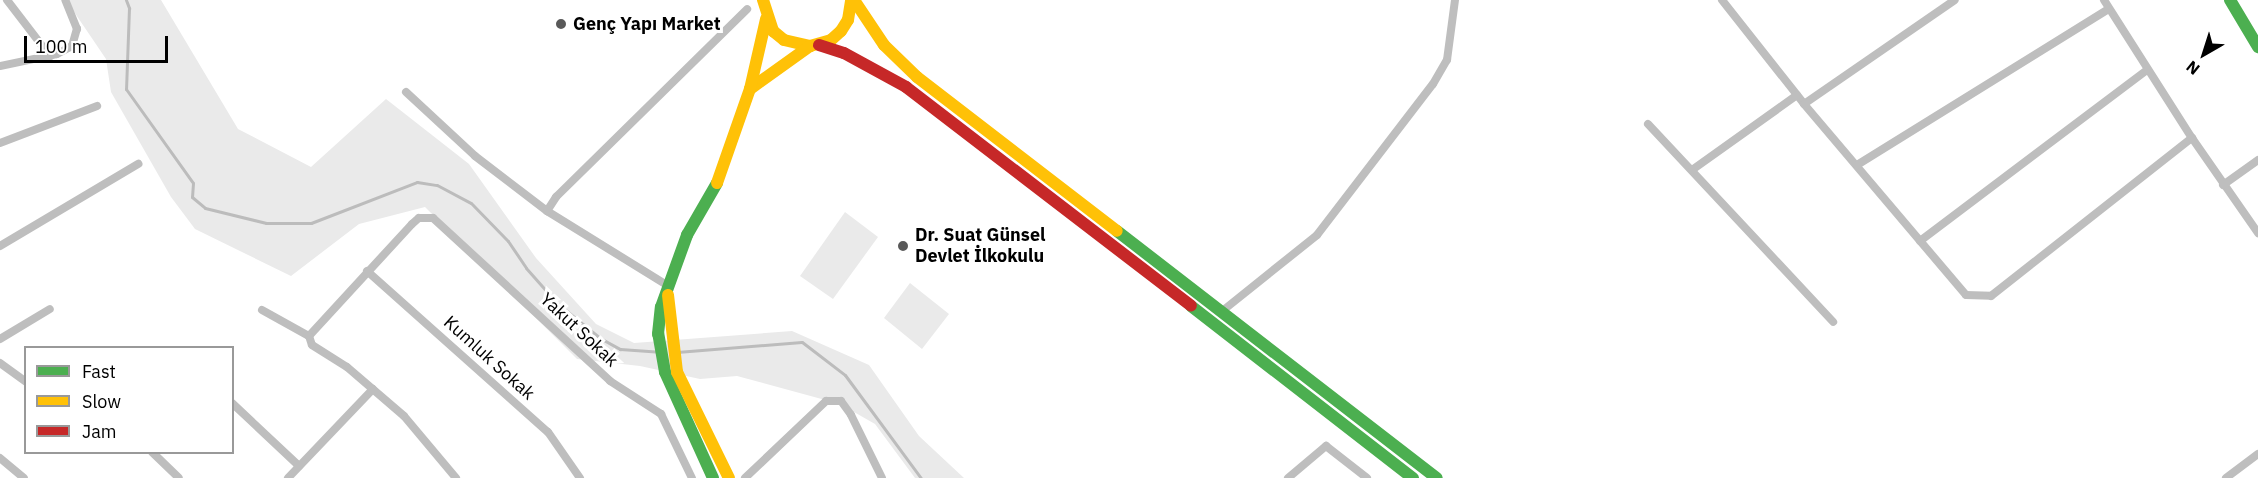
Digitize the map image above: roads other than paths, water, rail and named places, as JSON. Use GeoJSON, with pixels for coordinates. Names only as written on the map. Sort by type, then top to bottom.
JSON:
{"type":"FeatureCollection","features":[{"type":"Feature","properties":{"kind":"main road"},"geometry":{"type":"LineString","coordinates":[[750,89],[841,31],[848,20],[852,0]]}},
{"type":"Feature","properties":{"kind":"main road"},"geometry":{"type":"LineString","coordinates":[[852,0],[884,45],[916,77],[1437,478]]}},
{"type":"Feature","properties":{"kind":"main road"},"geometry":{"type":"LineString","coordinates":[[2230,0],[2258,47]]}},
{"type":"Feature","properties":{"kind":"main road"},"geometry":{"type":"LineString","coordinates":[[713,478],[658,334],[667,285],[687,235],[717,183],[750,89],[766,19],[762,2]]}},
{"type":"Feature","properties":{"kind":"main road"},"geometry":{"type":"LineString","coordinates":[[766,19],[784,40],[844,52],[906,87],[1413,478]]}},
{"type":"Feature","properties":{"kind":"main road"},"geometry":{"type":"LineString","coordinates":[[667,285],[671,329],[671,372],[729,478]]}},
{"type":"Feature","properties":{"kind":"street"},"geometry":{"type":"LineString","coordinates":[[7,0],[50,56]]}},
{"type":"Feature","properties":{"kind":"street"},"geometry":{"type":"LineString","coordinates":[[0,66],[68,50],[76,38],[76,24],[65,0]]}},
{"type":"Feature","properties":{"kind":"street"},"geometry":{"type":"LineString","coordinates":[[1221,312],[1317,235],[1433,84],[1447,60],[1455,0]]}},
{"type":"Feature","properties":{"kind":"street"},"geometry":{"type":"LineString","coordinates":[[1722,0],[1804,104],[1966,295],[1991,296],[2192,138]]}},
{"type":"Feature","properties":{"kind":"street"},"geometry":{"type":"LineString","coordinates":[[1804,104],[1955,0]]}},
{"type":"Feature","properties":{"kind":"street"},"geometry":{"type":"LineString","coordinates":[[2104,0],[2223,185],[2258,233]]}},
{"type":"Feature","properties":{"kind":"street"},"geometry":{"type":"LineString","coordinates":[[546,211],[556,197],[747,9]]}},
{"type":"Feature","properties":{"kind":"street"},"geometry":{"type":"LineString","coordinates":[[1857,165],[2109,9]]}},
{"type":"Feature","properties":{"kind":"street"},"geometry":{"type":"LineString","coordinates":[[1920,241],[2147,70]]}},
{"type":"Feature","properties":{"kind":"street"},"geometry":{"type":"LineString","coordinates":[[406,92],[475,156],[546,211],[667,285]]}},
{"type":"Feature","properties":{"kind":"street"},"geometry":{"type":"LineString","coordinates":[[1692,170],[1797,95]]}},
{"type":"Feature","properties":{"kind":"street"},"geometry":{"type":"LineString","coordinates":[[0,143],[97,106]]}},
{"type":"Feature","properties":{"kind":"street"},"geometry":{"type":"LineString","coordinates":[[1648,124],[1833,322]]}},
{"type":"Feature","properties":{"kind":"street"},"geometry":{"type":"LineString","coordinates":[[2223,185],[2258,160]]}},
{"type":"Feature","properties":{"kind":"street"},"geometry":{"type":"LineString","coordinates":[[0,246],[138,164]]}},
{"type":"Feature","properties":{"kind":"street","name":"Yakut Sokak"},"geometry":{"type":"LineString","coordinates":[[367,271],[412,224],[427,216],[441,224],[610,381],[661,414],[692,478]]}},
{"type":"Feature","properties":{"kind":"street"},"geometry":{"type":"LineString","coordinates":[[309,336],[367,271]]}},
{"type":"Feature","properties":{"kind":"street","name":"Kumluk Sokak"},"geometry":{"type":"LineString","coordinates":[[367,271],[548,432],[580,478]]}},
{"type":"Feature","properties":{"kind":"street"},"geometry":{"type":"LineString","coordinates":[[0,339],[50,309]]}},
{"type":"Feature","properties":{"kind":"street"},"geometry":{"type":"LineString","coordinates":[[262,310],[309,336],[312,345],[341,362],[374,389],[412,424],[453,477]]}},
{"type":"Feature","properties":{"kind":"street"},"geometry":{"type":"LineString","coordinates":[[0,363],[24,381]]}},
{"type":"Feature","properties":{"kind":"street"},"geometry":{"type":"LineString","coordinates":[[288,478],[374,389]]}},
{"type":"Feature","properties":{"kind":"street"},"geometry":{"type":"LineString","coordinates":[[745,478],[826,401],[841,401],[882,478]]}},
{"type":"Feature","properties":{"kind":"street"},"geometry":{"type":"LineString","coordinates":[[234,405],[299,466]]}},
{"type":"Feature","properties":{"kind":"street"},"geometry":{"type":"LineString","coordinates":[[1288,478],[1326,446],[1367,478]]}},
{"type":"Feature","properties":{"kind":"street"},"geometry":{"type":"LineString","coordinates":[[153,454],[179,478]]}},
{"type":"Feature","properties":{"kind":"street"},"geometry":{"type":"LineString","coordinates":[[2226,478],[2258,455]]}},
{"type":"Feature","properties":{"kind":"street"},"geometry":{"type":"LineString","coordinates":[[0,459],[24,478]]}},
{"type":"Feature","properties":{"kind":"waterway"},"geometry":{"type":"LineString","coordinates":[[126,0],[129,8],[126,89],[193,183],[192,197],[205,208],[266,223],[311,223],[417,182],[437,185],[471,203],[508,241],[526,268],[558,304],[600,338],[620,349],[659,352]]}},
{"type":"Feature","properties":{"kind":"waterway"},"geometry":{"type":"LineString","coordinates":[[677,352],[802,342],[845,375],[921,478]]}},
{"type":"Feature","properties":{"kind":"place","name":"Genç Yapı Market"},"geometry":{"type":"Point","coordinates":[561,24]}},
{"type":"Feature","properties":{"kind":"place","name":"Dr. Suat Günsel Devlet İlkokulu"},"geometry":{"type":"Point","coordinates":[903,246]}}]}
